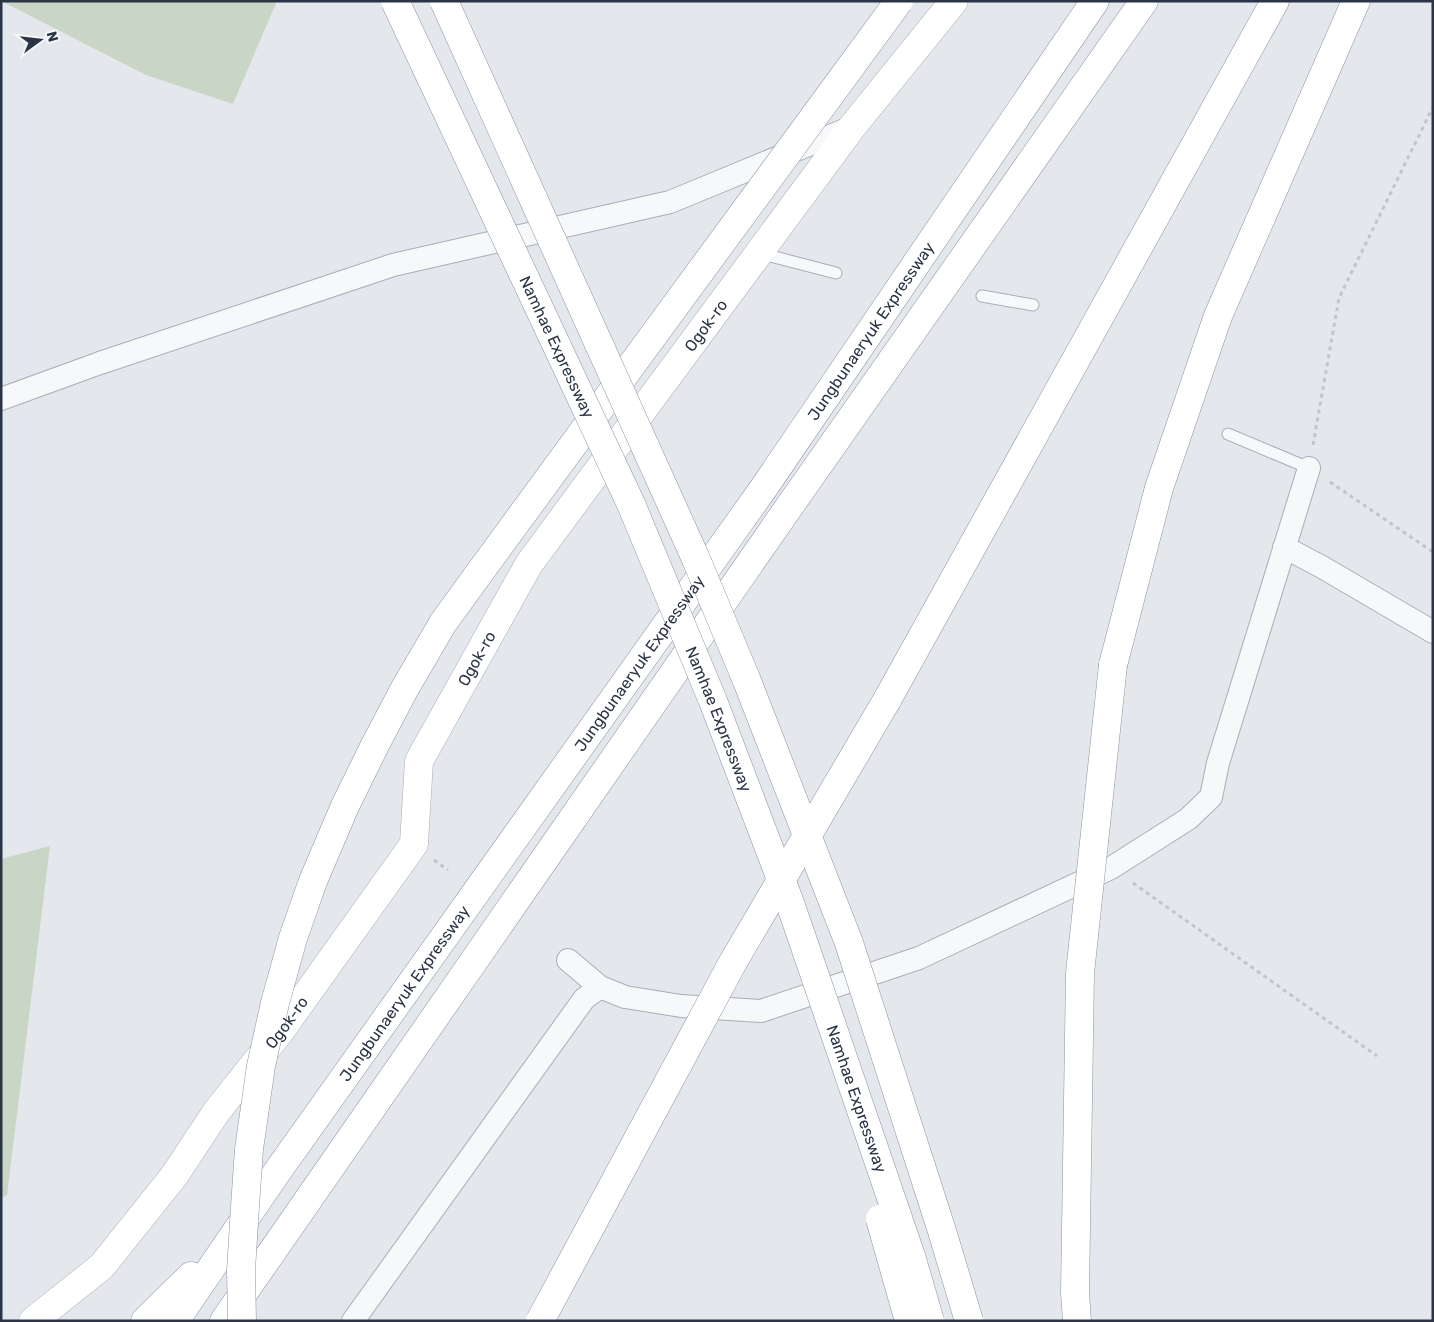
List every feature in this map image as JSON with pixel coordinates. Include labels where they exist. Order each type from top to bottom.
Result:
[{"type":"main road","name":"Namhae Expressway","points":[[394,1],[632,504],[712,701],[790,903],[911,1256],[930,1321]]},
{"type":"main road","points":[[444,1],[696,559],[747,681],[849,943],[969,1321]]},
{"type":"main road","points":[[242,1321],[244,1206],[249,1149],[261,1066],[275,1003],[293,938],[316,872],[345,806],[375,745],[405,688],[443,623],[899,1]]},
{"type":"main road","name":"Ogok-ro","points":[[33,1321],[102,1266],[174,1176],[217,1111],[279,1034],[414,844],[419,761],[530,564],[852,127],[954,1]]},
{"type":"main road","name":"Jungbunaeryuk Expressway","points":[[174,1321],[294,1147],[763,489],[1095,1]]},
{"type":"main road","name":"Jungbunaeryuk Expressway","points":[[224,1321],[782,517],[1144,1]]},
{"type":"main road","points":[[540,1321],[733,962],[887,700],[1275,1]]},
{"type":"main road","points":[[1076,1321],[1080,973],[1113,665],[1159,488],[1218,316],[1356,1]]},
{"type":"main road","points":[[790,903],[908,1321]]},
{"type":"main road","points":[[145,1321],[238,1229]]},
{"type":"main road","points":[[158,1321],[238,1229]]},
{"type":"street","points":[[1,399],[109,360],[393,265],[670,202],[852,127]]},
{"type":"street","points":[[568,960],[600,987],[625,996],[681,1006],[761,1011],[919,958],[1111,868],[1188,820],[1212,797],[1218,764],[1309,468]]},
{"type":"street","points":[[1284,547],[1433,632]]},
{"type":"street","points":[[353,1321],[584,1000],[600,987]]},
{"type":"lane","points":[[759,253],[836,273]]},
{"type":"lane","points":[[982,296],[1032,305]]},
{"type":"lane","points":[[1228,434],[1309,468]]},
{"type":"path","points":[[1433,107],[1339,298],[1309,468],[1433,552]]},
{"type":"path","points":[[1111,868],[1377,1056]]},
{"type":"green space","points":[[1,1],[277,1],[233,104],[146,75]]},
{"type":"green space","points":[[50,846],[7,1195],[1,1198],[1,859]]}]
